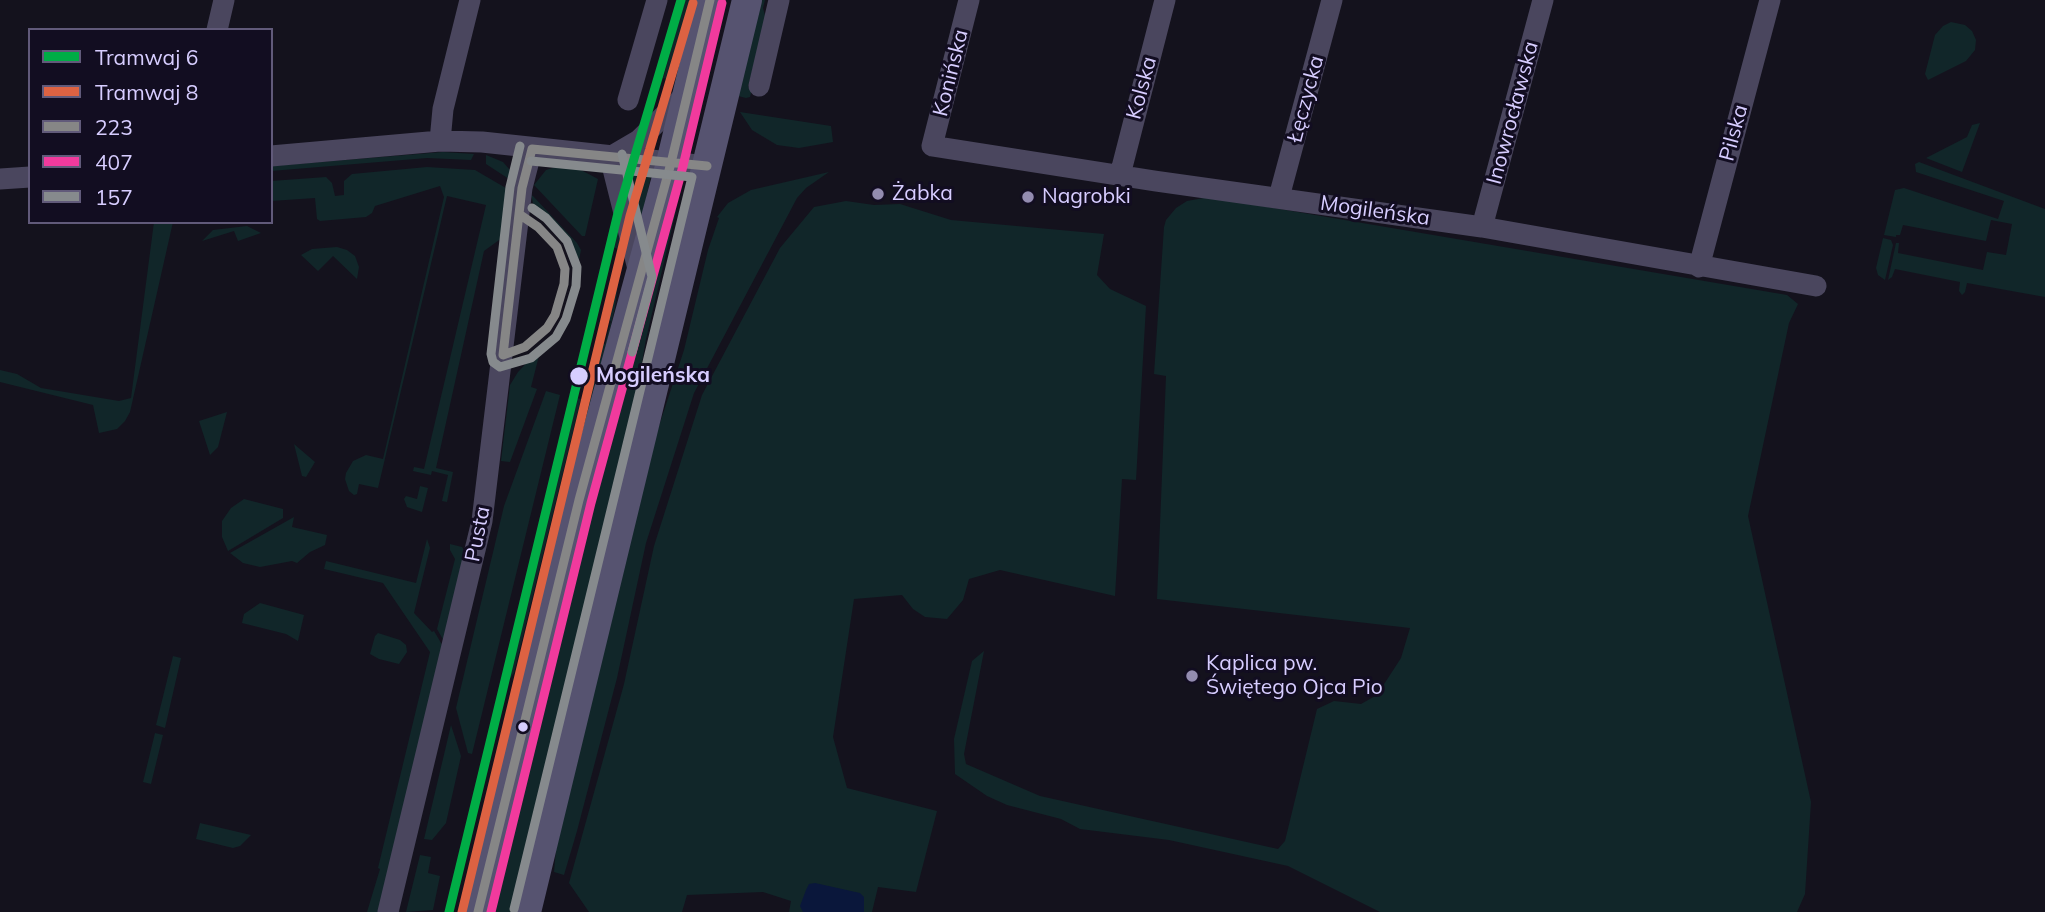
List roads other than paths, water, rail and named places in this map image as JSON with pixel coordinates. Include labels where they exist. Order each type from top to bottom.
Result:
[{"type":"main road","points":[[478,912],[579,499],[671,163],[710,0]]},
{"type":"main road","points":[[526,912],[747,0]]},
{"type":"street","points":[[217,28],[224,0]]},
{"type":"street","points":[[440,141],[443,108],[470,0]]},
{"type":"street","points":[[628,100],[657,0]]},
{"type":"street","points":[[759,86],[779,0]]},
{"type":"street","name":"Konińska","points":[[932,146],[969,0]]},
{"type":"street","name":"Kolska","points":[[1120,175],[1165,0]]},
{"type":"street","name":"Łęczycka","points":[[1279,197],[1332,0]]},
{"type":"street","name":"Inowrocławska","points":[[1482,227],[1543,0]]},
{"type":"street","name":"Pilska","points":[[1699,267],[1770,0]]},
{"type":"street","points":[[610,157],[639,140],[688,92]]},
{"type":"street","points":[[273,156],[440,141],[482,142],[707,166]]},
{"type":"street","name":"Mogileńska","points":[[932,146],[1482,227],[1816,286]]},
{"type":"street","name":"Pusta","points":[[388,912],[386,881],[482,521],[522,188],[532,149]]},
{"type":"street","points":[[610,157],[640,277]]},
{"type":"street","points":[[0,179],[28,177]]},
{"type":"water","points":[[809,884],[860,893],[864,897],[864,912],[803,912],[800,906],[806,890]]},
{"type":"tram line","name":"6","points":[[449,912],[618,213],[681,0]]},
{"type":"tram line","name":"8","points":[[462,912],[630,216],[693,3]]},
{"type":"place","name":"Żabka","points":[[878,194]]},
{"type":"place","name":"Nagrobki","points":[[1028,197]]},
{"type":"place","name":"Mogileńska","points":[[579,376]]},
{"type":"place","name":"Kaplica pw. Świętego Ojca Pio","points":[[1192,676]]}]
